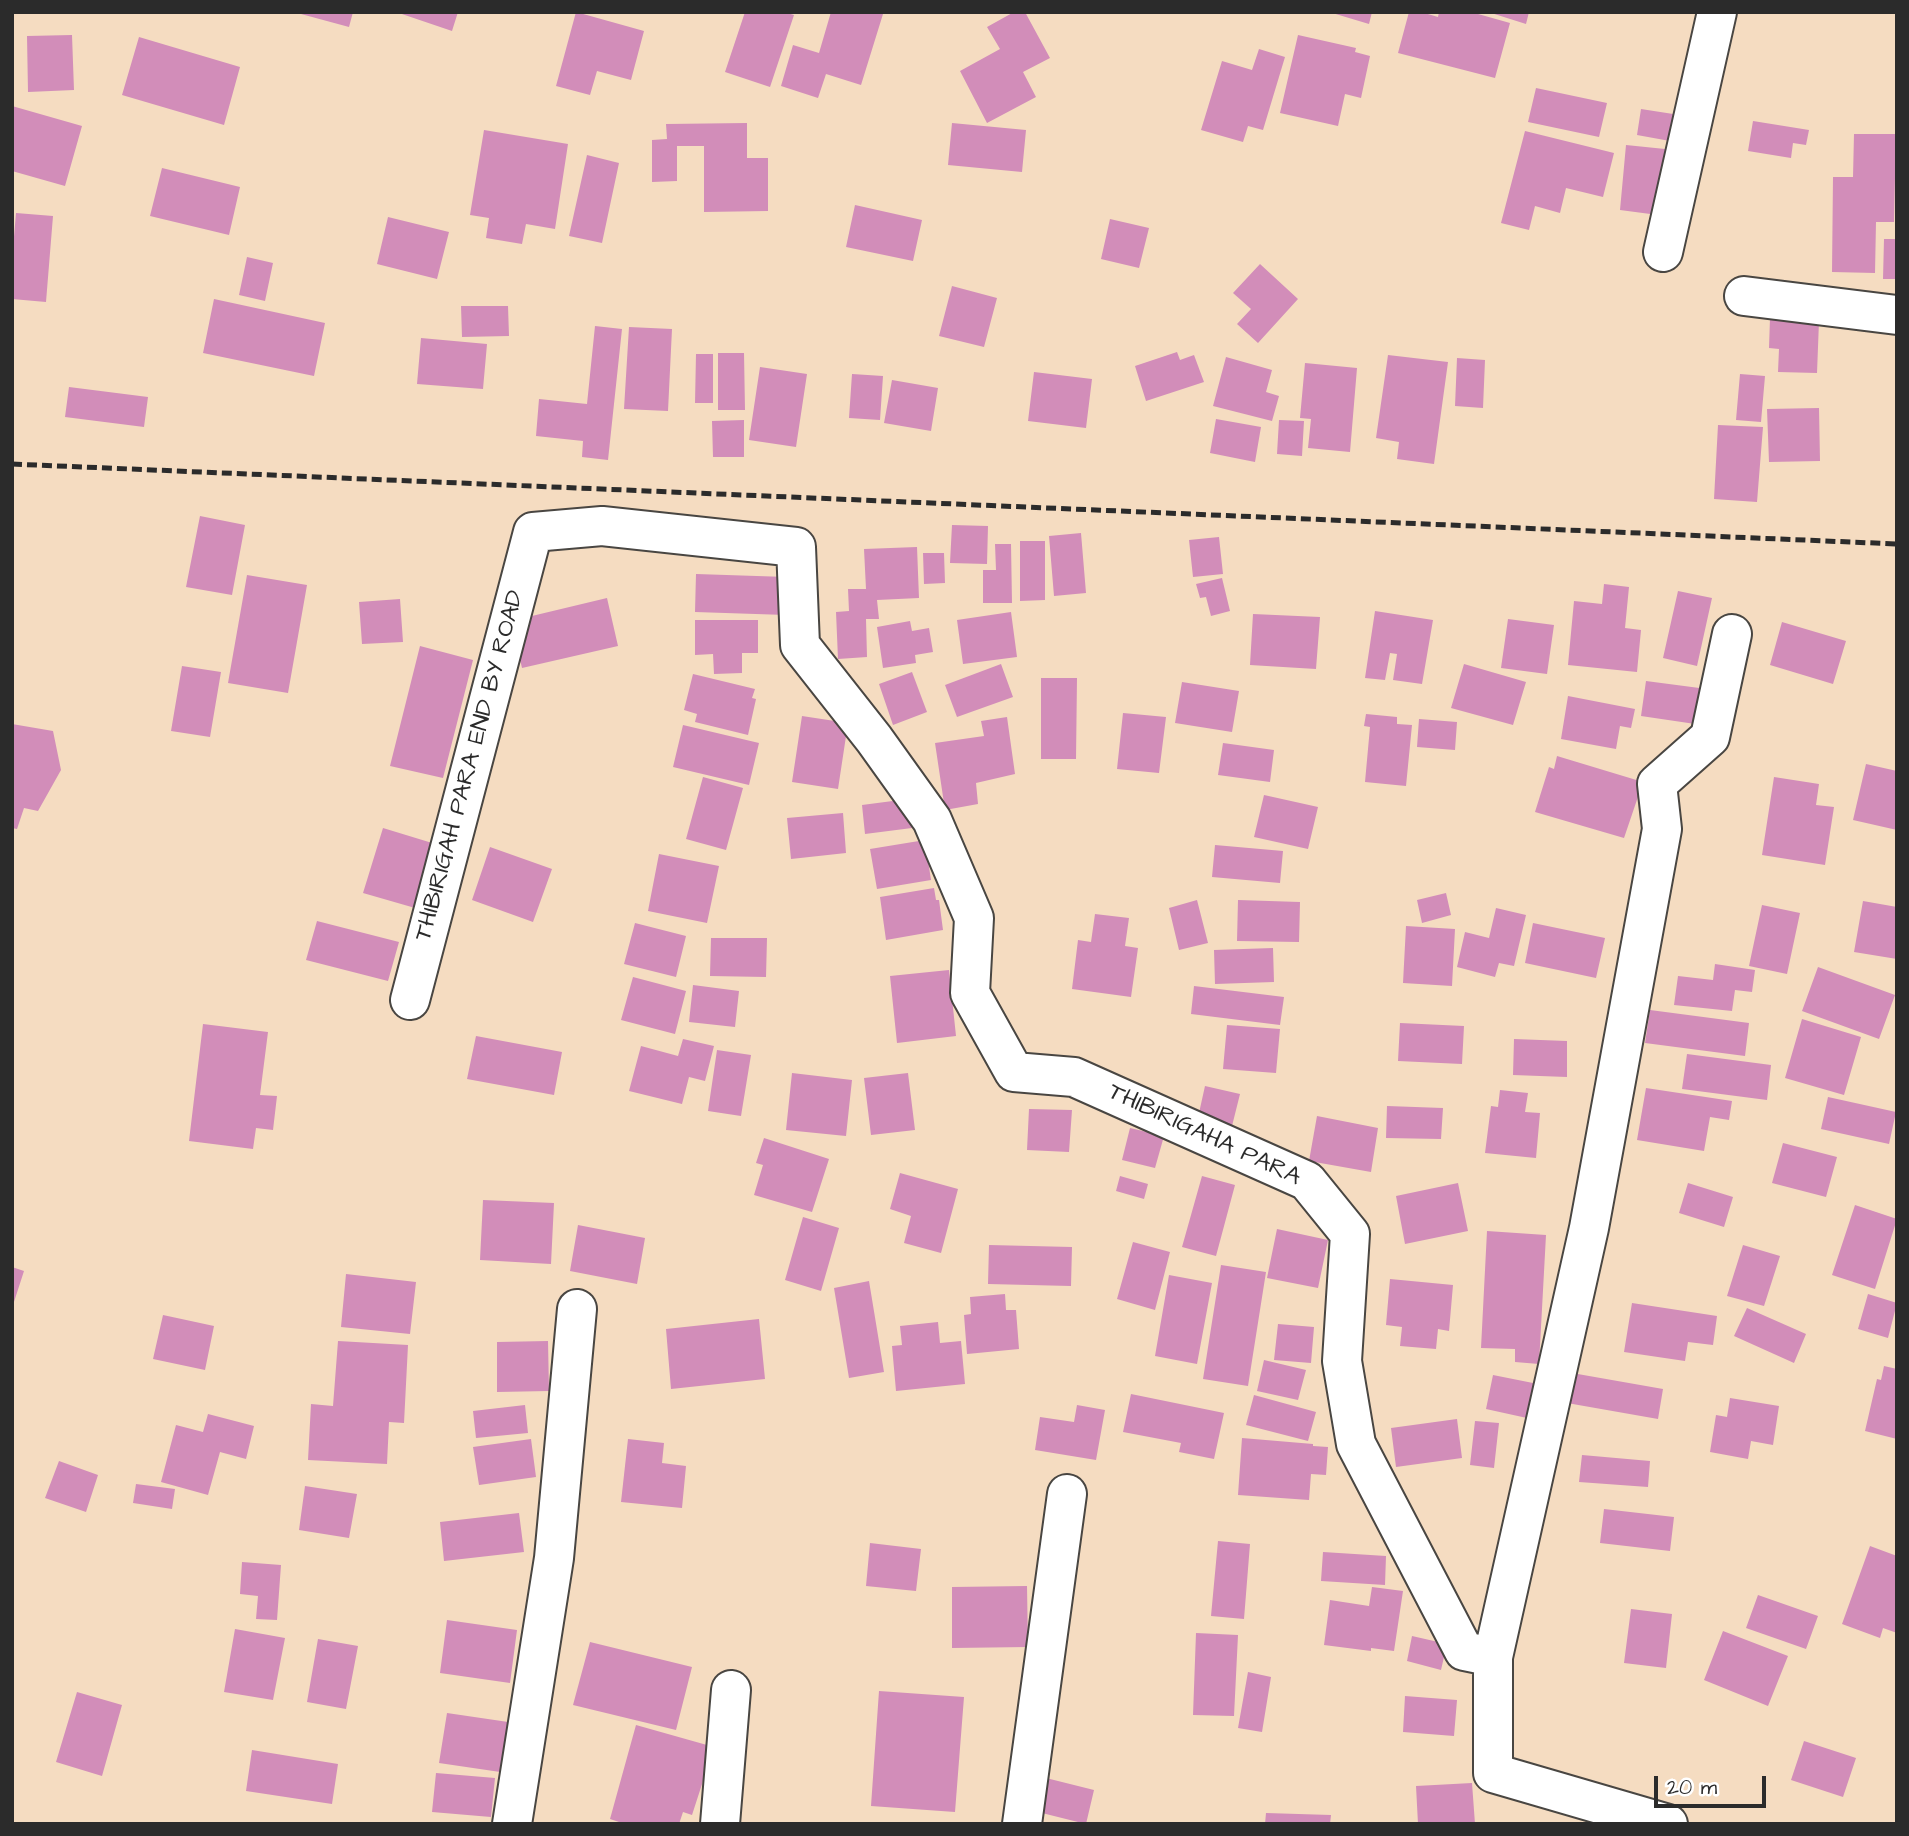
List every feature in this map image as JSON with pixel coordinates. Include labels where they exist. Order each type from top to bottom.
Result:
[{"type":"street","points":[[1663,252],[1717,12]]},
{"type":"street","points":[[1744,296],[1897,315]]},
{"type":"street","name":"THIBIRIGAH PARA END BY ROAD","points":[[410,1000],[533,532],[602,526],[796,547],[800,645],[874,739]]},
{"type":"street","points":[[1668,1824],[1493,1773],[1493,1657],[1591,1214],[1662,829],[1657,784],[1710,737],[1732,634]]},
{"type":"street","name":"THIBIRIGAHA PARA","points":[[874,739],[932,820],[974,918],[970,993],[1014,1072],[1074,1077],[1307,1181],[1350,1234],[1342,1361],[1356,1444],[1464,1651],[1493,1657]]},
{"type":"street","points":[[513,1824],[554,1558],[577,1309]]},
{"type":"street","points":[[1022,1824],[1067,1494]]},
{"type":"street","points":[[720,1824],[731,1690]]},
{"type":"building","points":[[353,12],[349,27],[301,14]]},
{"type":"building","points":[[396,12],[458,12],[452,31]]},
{"type":"building","points":[[576,12],[644,31],[631,80],[597,71],[590,95],[556,86]]},
{"type":"building","points":[[745,12],[784,12],[794,15],[770,87],[725,72]]},
{"type":"building","points":[[831,12],[883,14],[861,85],[826,74],[818,98],[781,86],[793,45],[819,53]]},
{"type":"building","points":[[1014,12],[1025,12],[1050,58],[1023,72],[1036,97],[987,123],[960,71],[1000,49],[987,27]]},
{"type":"building","points":[[1329,12],[1372,12],[1369,24]]},
{"type":"building","points":[[1409,12],[1438,17],[1439,12],[1471,12],[1510,23],[1495,78],[1398,53]]},
{"type":"building","points":[[1488,12],[1529,12],[1526,24]]},
{"type":"building","points":[[72,35],[74,90],[28,92],[27,36]]},
{"type":"building","points":[[1298,35],[1356,48],[1355,52],[1370,56],[1361,98],[1345,94],[1338,126],[1280,113]]},
{"type":"building","points":[[139,37],[240,67],[224,125],[122,95]]},
{"type":"building","points":[[1259,49],[1285,57],[1263,130],[1248,126],[1243,142],[1201,130],[1222,61],[1252,70]]},
{"type":"building","points":[[1536,88],[1607,103],[1599,137],[1528,122]]},
{"type":"building","points":[[12,106],[82,126],[65,186],[12,171]]},
{"type":"building","points":[[1641,109],[1686,116],[1681,143],[1637,135]]},
{"type":"building","points":[[1753,121],[1809,130],[1806,145],[1793,143],[1791,158],[1748,151]]},
{"type":"building","points":[[747,123],[747,158],[768,158],[768,211],[704,212],[704,146],[677,146],[677,181],[652,182],[652,140],[667,139],[666,124]]},
{"type":"building","points":[[952,123],[1026,130],[1022,172],[948,165]]},
{"type":"building","points":[[484,130],[568,144],[555,229],[526,224],[522,244],[486,238],[489,218],[470,215]]},
{"type":"building","points":[[1525,131],[1614,153],[1603,197],[1566,188],[1560,213],[1535,206],[1529,230],[1501,223]]},
{"type":"building","points":[[1854,134],[1896,134],[1894,222],[1876,222],[1875,273],[1832,272],[1833,177],[1853,177]]},
{"type":"building","points":[[1626,145],[1665,149],[1658,215],[1620,210]]},
{"type":"building","points":[[587,155],[619,163],[602,243],[569,236]]},
{"type":"building","points":[[162,168],[240,187],[229,235],[150,216]]},
{"type":"building","points":[[855,205],[922,220],[913,261],[846,247]]},
{"type":"building","points":[[16,213],[53,216],[46,302],[12,299]]},
{"type":"building","points":[[388,217],[449,232],[437,279],[377,264]]},
{"type":"building","points":[[1110,219],[1149,228],[1139,268],[1101,259]]},
{"type":"building","points":[[1884,239],[1897,239],[1897,279],[1883,279]]},
{"type":"building","points":[[247,257],[273,263],[265,301],[239,295]]},
{"type":"building","points":[[1260,264],[1298,299],[1258,343],[1237,324],[1251,309],[1233,293]]},
{"type":"building","points":[[952,286],[997,298],[984,347],[939,336]]},
{"type":"building","points":[[214,299],[325,323],[314,376],[203,353]]},
{"type":"building","points":[[461,306],[508,306],[509,336],[462,337]]},
{"type":"building","points":[[1770,318],[1819,321],[1817,373],[1778,372],[1779,349],[1769,348]]},
{"type":"building","points":[[595,326],[622,329],[608,460],[582,457],[583,441],[536,436],[539,399],[587,404]]},
{"type":"building","points":[[629,327],[672,329],[668,411],[624,409]]},
{"type":"building","points":[[421,338],[487,344],[483,389],[417,384]]},
{"type":"building","points":[[1177,352],[1180,360],[1194,355],[1204,382],[1146,401],[1135,366]]},
{"type":"building","points":[[718,353],[744,353],[745,410],[718,410]]},
{"type":"building","points":[[696,354],[713,354],[713,403],[695,403]]},
{"type":"building","points":[[1388,355],[1448,362],[1434,464],[1397,459],[1399,442],[1376,438]]},
{"type":"building","points":[[1226,357],[1272,370],[1266,392],[1279,396],[1272,421],[1213,406]]},
{"type":"building","points":[[1457,358],[1485,360],[1483,408],[1455,406]]},
{"type":"building","points":[[1305,363],[1357,368],[1350,452],[1308,448],[1311,419],[1300,418]]},
{"type":"building","points":[[760,367],[807,374],[796,447],[749,440]]},
{"type":"building","points":[[1034,372],[1092,379],[1086,428],[1028,421]]},
{"type":"building","points":[[852,374],[883,376],[880,420],[849,418]]},
{"type":"building","points":[[1740,374],[1765,376],[1761,422],[1736,420]]},
{"type":"building","points":[[892,380],[938,388],[931,431],[884,423]]},
{"type":"building","points":[[69,387],[148,397],[144,427],[65,417]]},
{"type":"building","points":[[1819,408],[1820,461],[1769,462],[1767,409]]},
{"type":"building","points":[[1216,419],[1261,427],[1255,462],[1210,453]]},
{"type":"building","points":[[744,420],[744,457],[713,457],[712,421]]},
{"type":"building","points":[[1279,420],[1304,421],[1302,456],[1277,454]]},
{"type":"building","points":[[1718,425],[1763,427],[1757,502],[1714,499]]},
{"type":"building","points":[[200,516],[245,525],[232,595],[186,587]]},
{"type":"building","points":[[952,525],[988,526],[987,564],[950,563]]},
{"type":"building","points":[[1081,533],[1086,593],[1054,596],[1049,536]]},
{"type":"building","points":[[1219,537],[1223,574],[1193,577],[1189,540]]},
{"type":"building","points":[[1020,541],[1045,541],[1045,600],[1020,601]]},
{"type":"building","points":[[995,544],[1011,544],[1012,603],[983,603],[983,570],[996,570]]},
{"type":"building","points":[[917,547],[919,598],[877,600],[879,619],[866,619],[867,657],[838,659],[836,612],[849,611],[848,589],[866,589],[864,549]]},
{"type":"building","points":[[923,553],[944,553],[945,583],[924,584]]},
{"type":"building","points":[[696,574],[787,577],[786,615],[695,612]]},
{"type":"building","points":[[247,575],[307,585],[288,693],[228,683]]},
{"type":"building","points":[[1222,578],[1230,611],[1211,616],[1206,597],[1200,598],[1196,584]]},
{"type":"building","points":[[1604,584],[1629,587],[1625,628],[1641,630],[1637,672],[1568,665],[1574,601],[1602,604]]},
{"type":"building","points":[[1678,591],[1712,598],[1697,666],[1663,658]]},
{"type":"building","points":[[607,598],[618,646],[522,668],[511,621]]},
{"type":"building","points":[[400,599],[403,642],[362,644],[359,602]]},
{"type":"building","points":[[1375,611],[1433,620],[1422,684],[1393,680],[1397,654],[1390,653],[1385,680],[1365,678]]},
{"type":"building","points":[[1011,612],[1017,657],[963,664],[957,620]]},
{"type":"building","points":[[1253,614],[1320,617],[1316,669],[1250,665]]},
{"type":"building","points":[[1508,619],[1554,625],[1547,674],[1501,668]]},
{"type":"building","points":[[695,620],[758,620],[758,653],[742,653],[742,673],[714,674],[713,654],[695,655]]},
{"type":"building","points":[[910,621],[912,631],[929,628],[933,652],[915,655],[916,663],[883,668],[877,627]]},
{"type":"building","points":[[1782,622],[1846,641],[1833,684],[1770,665]]},
{"type":"building","points":[[420,646],[473,660],[443,778],[390,766]]},
{"type":"building","points":[[1001,664],[1013,697],[957,717],[945,685]]},
{"type":"building","points":[[1464,664],[1526,682],[1513,725],[1451,708]]},
{"type":"building","points":[[182,666],[221,672],[210,737],[171,731]]},
{"type":"building","points":[[912,672],[927,712],[893,725],[879,684]]},
{"type":"building","points":[[693,674],[755,689],[752,698],[756,699],[748,735],[695,722],[697,714],[684,710]]},
{"type":"building","points":[[1041,678],[1077,678],[1076,759],[1041,759]]},
{"type":"building","points":[[1646,681],[1707,689],[1702,725],[1641,716]]},
{"type":"building","points":[[1182,682],[1239,691],[1232,732],[1175,723]]},
{"type":"building","points":[[1568,696],[1635,709],[1631,728],[1620,726],[1616,749],[1561,739]]},
{"type":"building","points":[[1123,713],[1166,717],[1159,773],[1117,769]]},
{"type":"building","points":[[1366,714],[1397,717],[1397,724],[1412,725],[1406,786],[1365,782],[1370,727],[1364,726]]},
{"type":"building","points":[[802,716],[848,723],[838,789],[792,782]]},
{"type":"building","points":[[1007,717],[1015,774],[976,783],[978,804],[945,810],[935,743],[984,736],[981,721]]},
{"type":"building","points":[[1419,719],[1457,722],[1455,750],[1417,747]]},
{"type":"building","points":[[12,724],[53,731],[61,770],[38,811],[24,808],[17,829],[12,828]]},
{"type":"building","points":[[683,725],[759,743],[749,785],[673,767]]},
{"type":"building","points":[[1223,743],[1274,750],[1270,782],[1218,775]]},
{"type":"building","points":[[1557,756],[1643,782],[1624,838],[1535,812],[1549,767],[1554,769]]},
{"type":"building","points":[[1866,764],[1897,771],[1897,830],[1853,820]]},
{"type":"building","points":[[703,777],[743,788],[726,850],[686,839]]},
{"type":"building","points":[[1774,777],[1819,784],[1816,805],[1834,807],[1825,865],[1762,855]]},
{"type":"building","points":[[1264,795],[1318,807],[1308,849],[1254,837]]},
{"type":"building","points":[[908,799],[912,828],[865,834],[862,805]]},
{"type":"building","points":[[843,813],[846,853],[791,859],[787,818]]},
{"type":"building","points":[[383,828],[442,846],[422,910],[363,893]]},
{"type":"building","points":[[925,840],[931,880],[877,889],[870,849]]},
{"type":"building","points":[[1215,845],[1283,851],[1280,883],[1212,877]]},
{"type":"building","points":[[490,847],[552,869],[533,922],[472,900]]},
{"type":"building","points":[[659,854],[719,866],[707,923],[648,911]]},
{"type":"building","points":[[934,888],[936,900],[939,900],[943,930],[886,940],[880,897]]},
{"type":"building","points":[[1446,893],[1451,915],[1422,923],[1417,900]]},
{"type":"building","points":[[1197,900],[1208,943],[1179,950],[1169,908]]},
{"type":"building","points":[[1238,900],[1300,902],[1299,942],[1237,941]]},
{"type":"building","points":[[1863,901],[1897,907],[1897,959],[1854,952]]},
{"type":"building","points":[[1762,905],[1800,913],[1787,974],[1749,966]]},
{"type":"building","points":[[1496,908],[1526,915],[1514,966],[1499,963],[1495,977],[1457,967],[1465,932],[1489,938]]},
{"type":"building","points":[[1095,914],[1129,918],[1125,946],[1138,948],[1131,997],[1072,989],[1078,940],[1091,942]]},
{"type":"building","points":[[317,921],[399,942],[388,981],[306,960]]},
{"type":"building","points":[[635,923],[686,936],[676,977],[624,964]]},
{"type":"building","points":[[1533,923],[1605,938],[1596,978],[1525,963]]},
{"type":"building","points":[[1406,926],[1455,929],[1452,986],[1403,983]]},
{"type":"building","points":[[711,938],[767,938],[766,977],[710,976]]},
{"type":"building","points":[[1273,948],[1274,982],[1215,984],[1214,950]]},
{"type":"building","points":[[1715,964],[1755,970],[1752,992],[1735,990],[1732,1011],[1674,1005],[1678,976],[1713,980]]},
{"type":"building","points":[[1818,967],[1895,995],[1879,1039],[1802,1011]]},
{"type":"building","points":[[949,970],[956,1036],[897,1043],[890,976]]},
{"type":"building","points":[[633,977],[686,991],[675,1034],[621,1020]]},
{"type":"building","points":[[693,985],[739,991],[735,1027],[689,1022]]},
{"type":"building","points":[[1194,986],[1284,997],[1280,1025],[1191,1014]]},
{"type":"building","points":[[1650,1010],[1749,1023],[1745,1056],[1645,1043]]},
{"type":"building","points":[[1802,1019],[1861,1037],[1844,1095],[1785,1078]]},
{"type":"building","points":[[1400,1023],[1464,1026],[1462,1064],[1398,1061]]},
{"type":"building","points":[[203,1024],[268,1032],[260,1095],[277,1096],[273,1130],[256,1128],[253,1149],[189,1141]]},
{"type":"building","points":[[1227,1025],[1280,1029],[1276,1073],[1223,1069]]},
{"type":"building","points":[[476,1036],[562,1052],[554,1095],[467,1079]]},
{"type":"building","points":[[683,1039],[714,1046],[705,1081],[689,1077],[682,1104],[629,1091],[641,1046],[678,1056]]},
{"type":"building","points":[[1514,1039],[1567,1041],[1567,1077],[1513,1075]]},
{"type":"building","points":[[717,1050],[751,1055],[741,1116],[708,1111]]},
{"type":"building","points":[[1687,1054],[1771,1065],[1767,1100],[1682,1089]]},
{"type":"building","points":[[792,1073],[852,1080],[846,1136],[786,1130]]},
{"type":"building","points":[[908,1073],[915,1130],[871,1135],[864,1078]]},
{"type":"building","points":[[1205,1086],[1240,1094],[1231,1130],[1197,1122]]},
{"type":"building","points":[[1646,1088],[1732,1101],[1729,1120],[1710,1117],[1704,1151],[1637,1140]]},
{"type":"building","points":[[1500,1090],[1528,1093],[1525,1112],[1540,1113],[1536,1158],[1485,1153],[1491,1106],[1498,1107]]},
{"type":"building","points":[[1828,1097],[1896,1112],[1889,1144],[1821,1129]]},
{"type":"building","points":[[1387,1106],[1443,1108],[1441,1139],[1386,1138]]},
{"type":"building","points":[[1029,1109],[1072,1110],[1069,1152],[1027,1150]]},
{"type":"building","points":[[1317,1116],[1378,1128],[1371,1172],[1309,1161]]},
{"type":"building","points":[[1130,1128],[1164,1136],[1155,1168],[1122,1160]]},
{"type":"building","points":[[764,1138],[829,1159],[812,1212],[754,1195],[763,1165],[756,1163]]},
{"type":"building","points":[[1783,1143],[1837,1157],[1826,1197],[1772,1183]]},
{"type":"building","points":[[900,1173],[958,1189],[941,1253],[904,1243],[911,1216],[890,1209]]},
{"type":"building","points":[[1120,1176],[1148,1184],[1144,1199],[1116,1191]]},
{"type":"building","points":[[1202,1176],[1235,1185],[1216,1256],[1182,1247]]},
{"type":"building","points":[[1458,1183],[1468,1231],[1405,1244],[1396,1196]]},
{"type":"building","points":[[1688,1183],[1733,1197],[1724,1227],[1679,1213]]},
{"type":"building","points":[[483,1200],[554,1203],[551,1264],[480,1260]]},
{"type":"building","points":[[1855,1205],[1897,1219],[1875,1289],[1832,1275]]},
{"type":"building","points":[[803,1217],[839,1228],[821,1291],[785,1280]]},
{"type":"building","points":[[578,1225],[645,1238],[637,1284],[570,1271]]},
{"type":"building","points":[[1277,1229],[1328,1240],[1318,1288],[1267,1278]]},
{"type":"building","points":[[1487,1231],[1546,1235],[1539,1364],[1515,1362],[1515,1349],[1481,1348]]},
{"type":"building","points":[[1133,1242],[1170,1252],[1155,1310],[1117,1299]]},
{"type":"building","points":[[989,1245],[1072,1247],[1071,1286],[988,1284]]},
{"type":"building","points":[[1743,1245],[1780,1256],[1764,1306],[1727,1296]]},
{"type":"building","points":[[1221,1265],[1266,1272],[1248,1386],[1203,1379]]},
{"type":"building","points":[[12,1267],[24,1271],[13,1305],[12,1305]]},
{"type":"building","points":[[346,1274],[416,1282],[410,1334],[341,1327]]},
{"type":"building","points":[[1169,1275],[1212,1283],[1197,1364],[1155,1356]]},
{"type":"building","points":[[1390,1279],[1453,1285],[1449,1331],[1438,1329],[1436,1349],[1400,1346],[1402,1327],[1386,1325]]},
{"type":"building","points":[[869,1281],[884,1372],[849,1378],[834,1288]]},
{"type":"building","points":[[1005,1294],[1006,1310],[1016,1310],[1019,1349],[967,1354],[964,1315],[971,1314],[970,1297]]},
{"type":"building","points":[[1868,1294],[1897,1303],[1888,1338],[1858,1329]]},
{"type":"building","points":[[1632,1303],[1717,1316],[1713,1345],[1688,1342],[1685,1361],[1624,1352]]},
{"type":"building","points":[[1747,1308],[1806,1334],[1794,1363],[1734,1336]]},
{"type":"building","points":[[163,1315],[214,1326],[205,1370],[153,1359]]},
{"type":"building","points":[[759,1319],[765,1379],[671,1389],[666,1329]]},
{"type":"building","points":[[938,1322],[940,1343],[961,1341],[965,1384],[896,1391],[892,1346],[902,1345],[900,1326]]},
{"type":"building","points":[[1278,1324],[1314,1327],[1311,1363],[1274,1360]]},
{"type":"building","points":[[338,1341],[408,1345],[404,1423],[389,1422],[387,1464],[308,1460],[311,1404],[333,1406]]},
{"type":"building","points":[[548,1341],[549,1391],[497,1392],[497,1342]]},
{"type":"building","points":[[1264,1360],[1306,1370],[1298,1400],[1257,1391]]},
{"type":"building","points":[[1884,1366],[1897,1369],[1897,1439],[1865,1431],[1877,1379],[1881,1380]]},
{"type":"building","points":[[1572,1373],[1663,1389],[1658,1419],[1567,1403]]},
{"type":"building","points":[[1493,1375],[1543,1385],[1536,1420],[1486,1409]]},
{"type":"building","points":[[1131,1394],[1224,1413],[1214,1459],[1179,1452],[1181,1443],[1123,1432]]},
{"type":"building","points":[[1254,1395],[1316,1412],[1308,1441],[1246,1425]]},
{"type":"building","points":[[1730,1398],[1779,1406],[1773,1445],[1751,1441],[1748,1459],[1710,1452],[1716,1415],[1727,1417]]},
{"type":"building","points":[[525,1405],[528,1433],[476,1438],[473,1411]]},
{"type":"building","points":[[1077,1405],[1105,1410],[1096,1460],[1035,1450],[1040,1417],[1074,1422]]},
{"type":"building","points":[[208,1414],[254,1426],[246,1459],[220,1452],[208,1495],[161,1482],[176,1425],[203,1432]]},
{"type":"building","points":[[1457,1419],[1462,1458],[1396,1467],[1391,1428]]},
{"type":"building","points":[[1475,1421],[1499,1423],[1494,1468],[1470,1465]]},
{"type":"building","points":[[1242,1438],[1328,1447],[1326,1475],[1311,1474],[1309,1500],[1238,1495]]},
{"type":"building","points":[[531,1439],[536,1477],[479,1485],[473,1447]]},
{"type":"building","points":[[628,1439],[664,1443],[662,1463],[686,1466],[682,1508],[621,1502]]},
{"type":"building","points":[[1582,1455],[1650,1461],[1648,1487],[1579,1482]]},
{"type":"building","points":[[59,1461],[98,1475],[86,1512],[45,1498]]},
{"type":"building","points":[[136,1484],[175,1489],[172,1509],[133,1503]]},
{"type":"building","points":[[305,1486],[357,1494],[349,1538],[299,1530]]},
{"type":"building","points":[[1604,1509],[1674,1517],[1670,1551],[1600,1543]]},
{"type":"building","points":[[519,1513],[524,1552],[444,1561],[440,1522]]},
{"type":"building","points":[[1218,1541],[1250,1544],[1244,1619],[1211,1616]]},
{"type":"building","points":[[870,1543],[921,1549],[916,1591],[866,1586]]},
{"type":"building","points":[[1870,1546],[1897,1556],[1897,1633],[1883,1628],[1880,1638],[1842,1624]]},
{"type":"building","points":[[1323,1552],[1386,1556],[1385,1585],[1321,1581]]},
{"type":"building","points":[[242,1562],[281,1565],[277,1620],[256,1619],[258,1596],[240,1594]]},
{"type":"building","points":[[1027,1586],[1028,1647],[952,1648],[952,1587]]},
{"type":"building","points":[[1372,1587],[1403,1591],[1394,1651],[1324,1645],[1330,1600],[1369,1606]]},
{"type":"building","points":[[1758,1595],[1818,1616],[1806,1649],[1746,1628]]},
{"type":"building","points":[[1631,1609],[1672,1614],[1666,1668],[1624,1663]]},
{"type":"building","points":[[447,1620],[517,1630],[510,1683],[440,1673]]},
{"type":"building","points":[[235,1629],[285,1638],[273,1700],[224,1692]]},
{"type":"building","points":[[1723,1631],[1788,1656],[1768,1706],[1704,1680]]},
{"type":"building","points":[[1196,1633],[1238,1635],[1234,1716],[1193,1715]]},
{"type":"building","points":[[1412,1636],[1447,1644],[1441,1670],[1407,1661]]},
{"type":"building","points":[[318,1639],[358,1646],[346,1709],[307,1702]]},
{"type":"building","points":[[590,1642],[692,1667],[676,1730],[573,1705]]},
{"type":"building","points":[[1248,1672],[1271,1677],[1262,1732],[1238,1728]]},
{"type":"building","points":[[879,1691],[964,1697],[955,1812],[871,1806]]},
{"type":"building","points":[[77,1692],[122,1705],[102,1776],[56,1762]]},
{"type":"building","points":[[1405,1696],[1457,1700],[1454,1736],[1403,1732]]},
{"type":"building","points":[[447,1713],[515,1723],[507,1773],[439,1763]]},
{"type":"building","points":[[636,1725],[714,1747],[692,1815],[683,1812],[679,1824],[625,1824],[610,1819]]},
{"type":"building","points":[[1804,1741],[1856,1758],[1843,1797],[1791,1780]]},
{"type":"building","points":[[252,1750],[338,1764],[332,1804],[246,1791]]},
{"type":"building","points":[[436,1773],[495,1778],[491,1817],[432,1812]]},
{"type":"building","points":[[1038,1776],[1094,1790],[1086,1824],[1030,1810]]},
{"type":"building","points":[[1472,1783],[1475,1824],[1418,1824],[1416,1786]]},
{"type":"building","points":[[1266,1813],[1331,1815],[1330,1824],[1265,1824]]},
{"type":"railway","points":[[12,464],[1897,544]]}]
